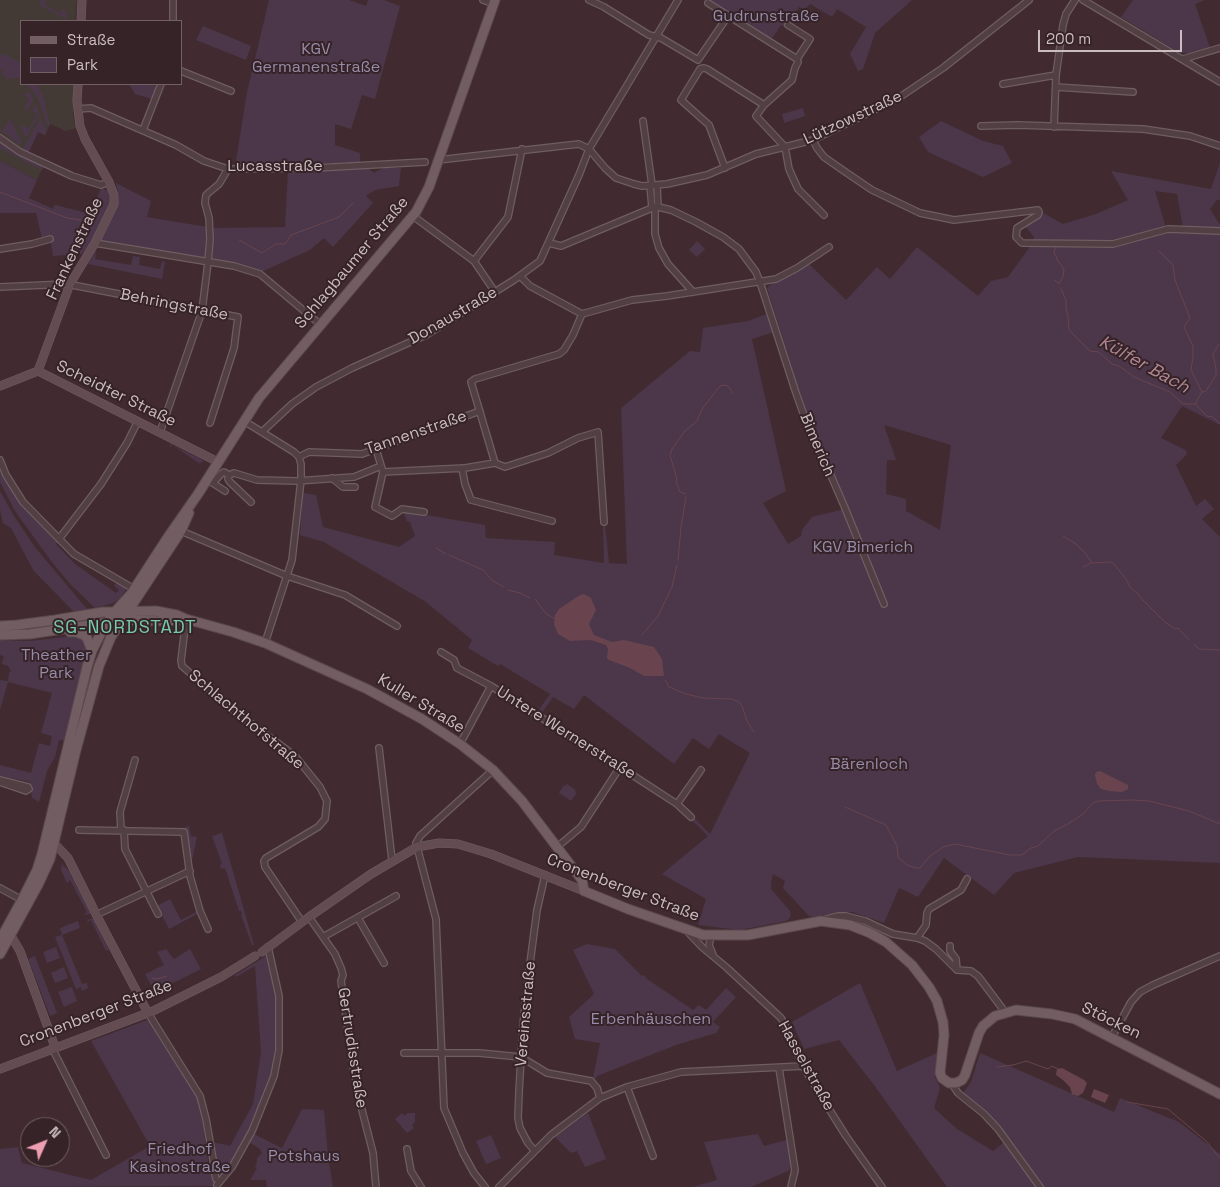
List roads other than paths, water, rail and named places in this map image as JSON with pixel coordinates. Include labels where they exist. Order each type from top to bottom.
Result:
[{"type":"main road","name":"Schlagbaumer Straße","points":[[116,616],[168,536],[198,494],[210,482],[218,462],[259,398],[413,216],[426,195],[494,2]]},
{"type":"main road","name":"Schlagbaumer Straße","points":[[116,616],[144,589],[181,531],[198,494]]},
{"type":"main road","points":[[144,589],[145,602],[156,611]]},
{"type":"main road","name":"Kuller Straße","points":[[116,616],[156,611],[177,615],[233,632],[265,643],[373,691],[412,713],[460,744],[493,770],[522,801],[582,880],[584,891]]},
{"type":"main road","points":[[0,626],[116,616]]},
{"type":"main road","points":[[30,634],[116,616]]},
{"type":"main road","points":[[0,953],[11,936],[48,864],[77,746],[99,666],[112,635],[116,616]]},
{"type":"main road","points":[[0,940],[37,870],[92,651],[116,616]]},
{"type":"main road","name":"Kuller Straße","points":[[116,616],[167,621],[186,619]]},
{"type":"main road","points":[[0,634],[46,635],[79,632],[87,638],[92,651]]},
{"type":"main road","name":"Cronenberger Straße","points":[[584,891],[707,936],[748,935],[821,920],[844,924],[870,933],[886,942],[912,965],[937,1001],[944,1035],[940,1073],[945,1081],[952,1084]]},
{"type":"main road","name":"Stöcken","points":[[1005,1012],[1023,1011],[1067,1017],[1112,1037],[1220,1094]]},
{"type":"main road","points":[[952,1084],[962,1080],[966,1075],[979,1033],[991,1018],[1005,1012]]},
{"type":"street","points":[[81,20],[82,0]]},
{"type":"street","points":[[173,0],[174,20]]},
{"type":"street","points":[[483,0],[494,2]]},
{"type":"street","points":[[589,0],[649,35],[661,38],[698,60],[728,16]]},
{"type":"street","name":"Donaustraße","points":[[262,432],[292,404],[316,387],[426,335],[520,276],[540,261],[590,148],[678,0]]},
{"type":"street","name":"Lützowstraße","points":[[590,148],[605,168],[616,178],[634,184],[653,185],[695,178],[756,154],[814,140],[904,94],[943,68],[1027,0]]},
{"type":"street","points":[[1054,127],[1056,75],[1064,20],[1075,0]]},
{"type":"street","points":[[1083,0],[1220,82]]},
{"type":"street","points":[[708,3],[797,60]]},
{"type":"street","points":[[788,25],[810,39],[797,60],[792,80],[764,105],[756,116],[785,147],[789,168],[798,189],[824,215]]},
{"type":"street","points":[[1183,59],[1220,48]]},
{"type":"street","points":[[724,168],[709,125],[682,100],[700,69],[707,69],[764,105]]},
{"type":"street","points":[[182,71],[231,91]]},
{"type":"street","points":[[1003,84],[1056,75]]},
{"type":"street","name":"Frankenstraße","points":[[38,371],[70,284],[95,243],[114,204],[114,195],[109,182],[85,139],[78,109],[78,85]]},
{"type":"street","points":[[143,130],[162,85]]},
{"type":"street","points":[[1056,87],[1133,92]]},
{"type":"street","name":"Lucasstraße","points":[[78,109],[91,108],[185,149],[204,161],[228,169],[302,168],[425,162]]},
{"type":"street","points":[[643,121],[653,185],[655,234],[659,248],[668,264],[693,292]]},
{"type":"street","points":[[981,126],[1159,131],[1190,136],[1220,146]]},
{"type":"street","points":[[0,138],[20,152],[72,176],[101,185],[109,182]]},
{"type":"street","points":[[814,140],[820,152],[844,171],[872,190],[920,213],[954,220],[1036,209],[1039,211],[1038,215],[1018,228],[1016,237],[1022,244],[1113,244],[1172,229],[1220,231]]},
{"type":"street","points":[[438,160],[575,144],[582,144],[590,148]]},
{"type":"street","points":[[474,261],[508,217],[522,149]]},
{"type":"street","points":[[160,432],[202,311],[210,228],[205,203],[206,195],[219,184],[228,169]]},
{"type":"street","points":[[549,243],[560,246],[655,207]]},
{"type":"street","name":"Bimerich","points":[[655,207],[670,210],[696,222],[732,243],[756,272],[812,438],[816,441],[884,604]]},
{"type":"street","points":[[413,216],[474,261],[495,292]]},
{"type":"street","points":[[0,249],[50,239]]},
{"type":"street","points":[[95,243],[234,266],[260,274],[321,325]]},
{"type":"street","points":[[520,276],[530,286],[582,314],[619,302],[776,279],[829,247]]},
{"type":"street","name":"Behringstraße","points":[[0,287],[70,284],[238,317],[234,348],[210,423]]},
{"type":"street","points":[[495,463],[471,382],[475,379],[559,354],[564,350],[573,335],[582,314]]},
{"type":"street","name":"Scheidter Straße","points":[[0,386],[38,371],[218,462]]},
{"type":"street","name":"Tannenstraße","points":[[299,457],[310,452],[362,454],[480,411]]},
{"type":"street","points":[[59,539],[101,484],[138,421]]},
{"type":"street","points":[[244,421],[299,457],[301,464],[292,560],[265,643]]},
{"type":"street","points":[[225,491],[210,482],[226,472],[229,475],[234,473],[257,480],[301,480],[354,476],[382,469],[462,468],[495,463],[505,467],[548,453],[578,438],[598,432],[604,522]]},
{"type":"street","points":[[376,449],[382,469],[376,508],[392,516],[402,509],[424,512]]},
{"type":"street","points":[[0,460],[6,475],[23,502],[59,539],[81,560],[132,593]]},
{"type":"street","points":[[462,468],[471,500],[552,521]]},
{"type":"street","points":[[229,475],[228,479],[230,482],[251,502]]},
{"type":"street","points":[[332,478],[343,487],[355,488]]},
{"type":"street","points":[[181,531],[287,576],[346,595],[397,626]]},
{"type":"street","name":"Schlachthofstraße","points":[[186,619],[182,666],[233,710],[296,756],[326,796],[327,807],[322,823],[264,861],[265,867],[305,919]]},
{"type":"street","name":"Untere Wernerstraße","points":[[441,652],[454,660],[457,668],[491,686],[620,767],[677,804],[691,817]]},
{"type":"street","points":[[460,744],[491,686]]},
{"type":"street","points":[[379,748],[392,860]]},
{"type":"street","points":[[135,760],[120,812],[122,830],[125,849],[158,914]]},
{"type":"street","points":[[557,847],[581,827],[620,767]]},
{"type":"street","points":[[485,1187],[474,1173],[444,1108],[436,920],[417,840],[493,770]]},
{"type":"street","points":[[677,804],[701,770]]},
{"type":"street","points":[[0,781],[28,786]]},
{"type":"street","points":[[80,830],[184,832],[190,871],[200,911],[208,929]]},
{"type":"street","points":[[54,843],[68,858],[148,1013],[200,1096],[214,1165]]},
{"type":"street","name":"Cronenberger Straße","points":[[0,1069],[148,1013],[221,977],[258,954],[305,919],[392,860],[417,846],[438,843],[458,844],[491,854],[584,891]]},
{"type":"street","points":[[96,915],[190,871]]},
{"type":"street","name":"Vereinsstraße","points":[[534,1150],[523,1135],[518,1118],[523,1025],[534,928],[545,875]]},
{"type":"street","points":[[917,938],[926,925],[929,909],[961,890],[967,879]]},
{"type":"street","points":[[0,888],[22,900]]},
{"type":"street","points":[[323,937],[396,896]]},
{"type":"street","points":[[821,920],[846,916],[865,921],[893,934],[917,938],[936,949],[957,970],[975,973],[1005,1012]]},
{"type":"street","points":[[358,918],[384,963]]},
{"type":"street","name":"Gertrudisstraße","points":[[305,919],[323,937],[334,954],[343,975],[341,981],[353,1066],[373,1152],[376,1187]]},
{"type":"street","points":[[12,920],[11,936],[20,951],[54,1048],[106,1154]]},
{"type":"street","name":"Hasselstraße","points":[[686,929],[702,947],[715,956],[777,1014],[785,1025],[803,1066],[846,1136],[882,1187]]},
{"type":"street","points":[[702,947],[707,936]]},
{"type":"street","points":[[707,936],[715,956]]},
{"type":"street","points":[[0,946],[0,953]]},
{"type":"street","points":[[950,946],[950,951],[956,959],[957,970]]},
{"type":"street","points":[[217,1182],[232,1167],[248,1139],[274,1076],[279,1050],[279,996],[268,947]]},
{"type":"street","points":[[1112,1037],[1131,1002],[1140,992],[1220,956]]},
{"type":"street","points":[[404,1053],[479,1053],[521,1057],[547,1073],[591,1080],[597,1088],[600,1098]]},
{"type":"street","points":[[498,1187],[550,1136],[600,1098],[627,1087],[681,1072],[803,1066]]},
{"type":"street","points":[[779,1068],[794,1170],[790,1187]]},
{"type":"street","points":[[952,1084],[958,1093],[984,1114],[998,1129],[1040,1187]]},
{"type":"street","points":[[627,1087],[653,1156]]},
{"type":"street","points":[[407,1149],[411,1171],[421,1187]]},
{"type":"waterway","points":[[0,192],[67,218],[81,220]]},
{"type":"waterway","points":[[239,240],[262,253],[276,244],[285,244],[291,235],[339,217],[353,203]]},
{"type":"waterway","name":"Külfer Bach","points":[[1055,280],[1059,284],[1063,277],[1064,269],[1054,252],[1056,246]]},
{"type":"waterway","points":[[1159,251],[1173,265],[1175,280],[1190,318],[1184,327],[1193,346],[1191,370],[1202,392],[1195,404]]},
{"type":"waterway","name":"Külfer Bach","points":[[1061,289],[1066,300],[1069,330],[1090,351],[1099,352],[1112,364],[1119,366],[1134,377],[1170,392],[1183,404],[1195,404],[1207,416],[1213,417],[1220,424]]},
{"type":"waterway","points":[[1202,392],[1206,391],[1216,375],[1213,354],[1219,344]]},
{"type":"waterway","points":[[686,494],[680,492],[676,482],[677,479],[670,455],[672,449],[684,432],[697,421],[702,409],[720,386],[728,386],[733,393]]},
{"type":"waterway","points":[[678,560],[686,497]]},
{"type":"waterway","points":[[1063,536],[1076,544],[1092,563],[1110,562],[1114,564],[1130,587],[1165,622],[1175,629],[1178,628],[1189,640]]},
{"type":"waterway","points":[[436,548],[446,554]]},
{"type":"waterway","points":[[449,555],[483,570],[493,581],[504,587]]},
{"type":"waterway","points":[[1083,567],[1091,563]]},
{"type":"waterway","points":[[642,635],[658,616],[672,587],[677,565]]},
{"type":"waterway","points":[[508,590],[530,598]]},
{"type":"waterway","points":[[535,599],[546,614],[556,619]]},
{"type":"waterway","points":[[1194,644],[1199,649],[1220,650]]},
{"type":"waterway","points":[[665,680],[669,687],[686,694],[703,698],[732,699],[739,702],[754,732]]},
{"type":"waterway","points":[[845,807],[886,825],[897,846],[898,857],[907,865],[916,868],[920,868],[929,857],[943,847],[955,844],[1010,855],[1022,855],[1031,848],[1038,846],[1054,831],[1083,814],[1093,803],[1098,801],[1149,801],[1189,811],[1220,824]]},
{"type":"waterway","points":[[152,978],[157,979],[167,976]]},
{"type":"waterway","points":[[997,1067],[1026,1061],[1048,1069],[1052,1066],[1058,1069]]},
{"type":"waterway","points":[[1127,1102],[1168,1109],[1206,1141],[1220,1158]]},
{"type":"district","name":"SG-NORDSTADT","points":[[125,628]]},
{"type":"park label","name":"Gudrunstraße","points":[[766,17]]},
{"type":"park label","name":"KGV Germanenstraße","points":[[316,59]]},
{"type":"park label","name":"KGV Bimerich","points":[[863,548]]},
{"type":"park label","name":"Theather Park","points":[[56,665]]},
{"type":"park label","name":"Bärenloch","points":[[869,765]]},
{"type":"park label","name":"Erbenhäuschen","points":[[651,1020]]},
{"type":"park label","name":"Potshaus","points":[[304,1157]]},
{"type":"park label","name":"Friedhof Kasinostraße","points":[[180,1159]]}]
